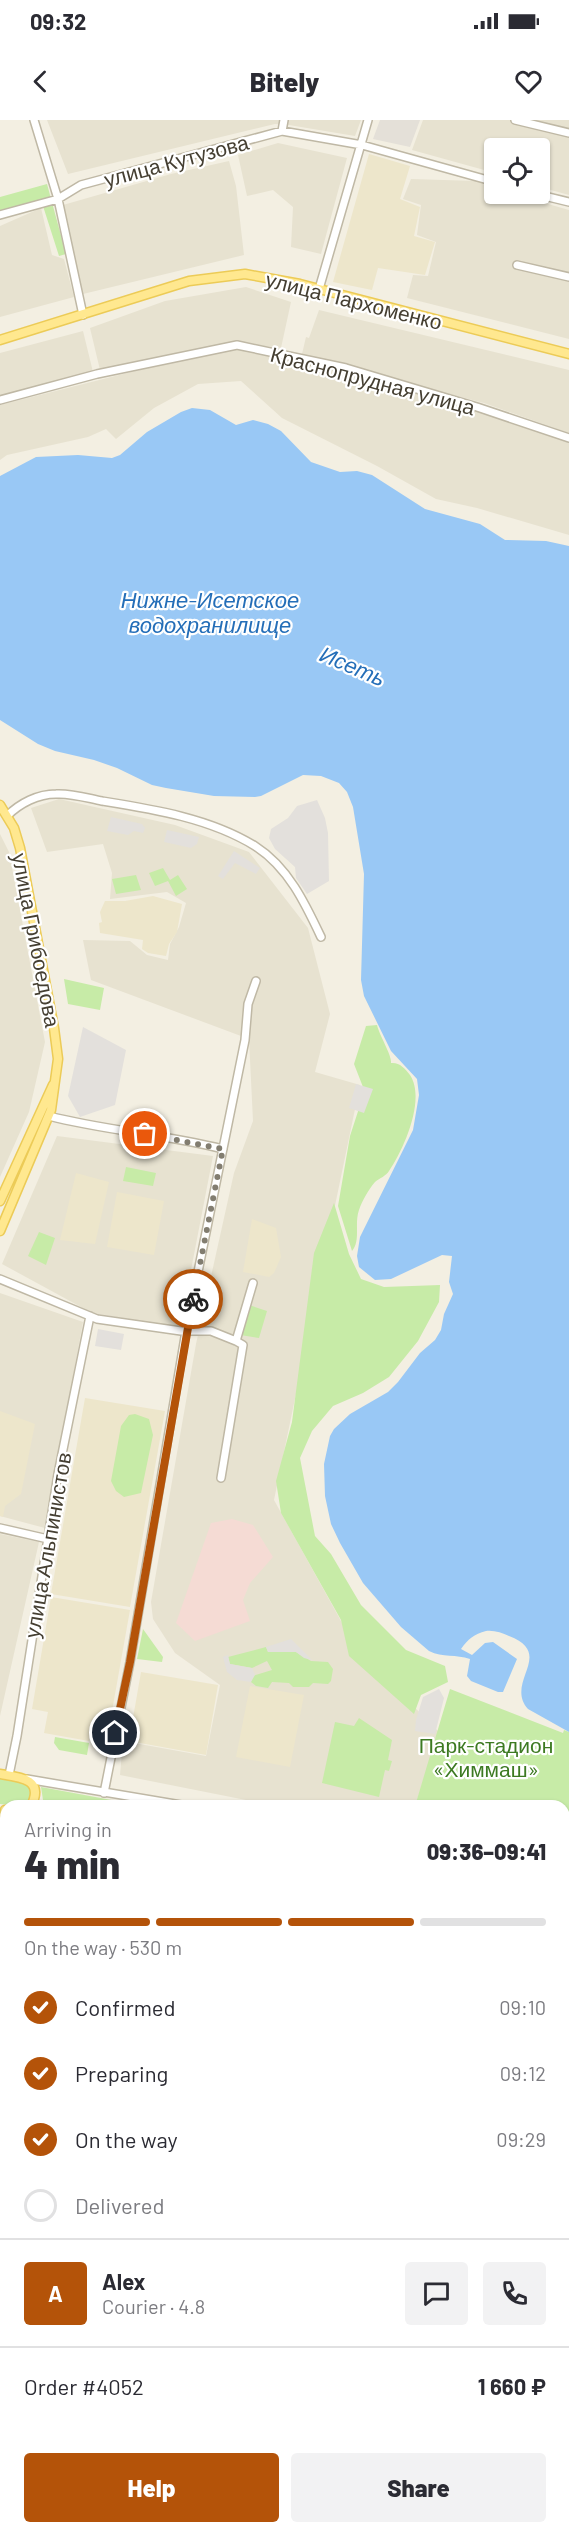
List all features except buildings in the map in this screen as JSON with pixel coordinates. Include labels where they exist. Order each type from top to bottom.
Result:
[{"type":"main road","name":"улица Пархоменко","points":[[0,340],[189,281],[226,275],[265,276],[569,354]]},
{"type":"main road","name":"улица Грибоедова","points":[[0,805],[20,848],[57,1049],[53,1106],[0,1231]]},
{"type":"main road","name":"улица Грибоедова","points":[[0,1201],[56,1079]]},
{"type":"main road","points":[[4,1774],[26,1779],[34,1786],[34,1800]]},
{"type":"street","points":[[34,120],[58,199],[83,315]]},
{"type":"street","points":[[282,131],[284,120]]},
{"type":"street","points":[[319,289],[368,120]]},
{"type":"street","points":[[515,120],[569,134]]},
{"type":"street","name":"улица Кутузова","points":[[0,215],[58,199],[81,185],[282,131],[362,145],[484,179]]},
{"type":"street","points":[[550,197],[569,202]]},
{"type":"street","points":[[517,265],[569,277]]},
{"type":"street","name":"Краснопрудная улица","points":[[0,400],[97,374],[237,345],[346,368],[477,407],[569,438]]},
{"type":"street","points":[[7,816],[28,800],[56,794],[163,812],[235,836],[256,846],[280,868],[297,889],[321,937]]},
{"type":"street","points":[[104,1793],[130,1662],[186,1331],[245,1040],[248,1004],[256,981]]},
{"type":"street","points":[[49,1116],[78,1124],[223,1149]]},
{"type":"street","points":[[0,1278],[90,1316],[186,1331],[211,1331],[243,1345],[221,1478]]},
{"type":"street","points":[[236,1341],[254,1283]]},
{"type":"street","name":"улица Альпинистов","points":[[4,1774],[17,1736],[60,1464],[90,1316]]},
{"type":"street","points":[[0,1528],[48,1539]]},
{"type":"street","points":[[26,1779],[149,1800]]},
{"type":"shaded area","points":[[47,120],[361,120],[355,136],[275,124],[68,174]]},
{"type":"shaded area","points":[[380,120],[420,120],[410,147],[373,139]]},
{"type":"shaded area","points":[[423,120],[569,120],[569,195],[550,190],[550,138],[484,138],[484,170],[412,150]]},
{"type":"shaded area","points":[[278,143],[347,158],[321,254],[291,247],[293,207],[273,190],[247,196],[238,155]]},
{"type":"shaded area","points":[[369,154],[410,166],[400,199],[420,207],[414,236],[435,242],[425,275],[378,268],[372,290],[333,282]]},
{"type":"shaded area","points":[[229,161],[236,186],[244,255],[83,294],[63,205],[171,174]]},
{"type":"shaded area","points":[[411,179],[476,181],[484,184],[484,204],[548,204],[569,210],[569,339],[407,298],[413,275],[428,276],[436,242],[417,235],[421,205],[403,199]]},
{"type":"shaded area","points":[[41,208],[52,255],[64,259],[74,297],[0,317],[0,226]]},
{"type":"shaded area","points":[[246,287],[291,302],[281,348],[238,343],[100,370],[90,328],[165,301]]},
{"type":"shaded area","points":[[319,310],[569,370],[569,433],[484,403],[304,356],[302,354],[306,337],[309,338]]},
{"type":"shaded area","points":[[83,331],[93,372],[0,396],[0,353]]},
{"type":"shaded area","points":[[240,349],[400,386],[477,408],[569,443],[569,535],[477,508],[436,499],[282,418],[241,381],[198,384],[154,408],[116,439],[106,429],[88,437],[7,455],[0,460],[0,405],[139,370]]},
{"type":"shaded area","points":[[59,799],[175,825],[249,852],[308,928],[330,1014],[315,1072],[360,1085],[274,1500],[356,1648],[439,1732],[417,1800],[246,1800],[120,1775],[123,1741],[206,1756],[220,1685],[175,1653],[153,1619],[151,1602],[196,1344],[234,1173],[253,1121],[249,1039],[91,980],[83,940],[130,941],[147,955],[168,960],[170,944],[179,927],[186,903],[167,892],[110,899],[112,873],[103,844],[47,852],[31,808]]},
{"type":"shaded area","points":[[317,800],[325,818],[328,833],[329,881],[307,894],[296,878],[295,867],[275,849],[269,838],[271,829],[288,818],[297,806]]},
{"type":"shaded area","points":[[111,817],[142,824],[145,828],[143,833],[134,831],[128,835],[107,831]]},
{"type":"shaded area","points":[[167,830],[199,837],[197,844],[191,848],[164,842]]},
{"type":"shaded area","points":[[0,834],[9,852],[45,1042],[29,1112],[0,1177]]},
{"type":"shaded area","points":[[234,851],[260,868],[256,874],[235,863],[223,879],[218,876]]},
{"type":"shaded area","points":[[153,896],[182,904],[177,932],[169,944],[166,956],[148,953],[142,949],[143,940],[100,933],[99,923],[102,922],[100,912],[105,901],[125,901]]},
{"type":"shaded area","points":[[83,1027],[126,1050],[115,1105],[80,1117],[68,1096]]},
{"type":"shaded area","points":[[356,1084],[373,1089],[364,1113],[349,1108]]},
{"type":"shaded area","points":[[57,1136],[213,1156],[180,1327],[92,1313],[2,1264]]},
{"type":"shaded area","points":[[76,1173],[109,1182],[95,1244],[60,1240]]},
{"type":"shaded area","points":[[117,1192],[164,1201],[154,1255],[107,1247]]},
{"type":"shaded area","points":[[252,1219],[276,1228],[281,1257],[274,1273],[269,1277],[243,1272]]},
{"type":"shaded area","points":[[0,1293],[83,1322],[45,1528],[0,1516]]},
{"type":"shaded area","points":[[98,1329],[124,1334],[121,1350],[95,1346]]},
{"type":"shaded area","points":[[85,1398],[165,1411],[130,1607],[51,1594]]},
{"type":"shaded area","points":[[0,1411],[35,1424],[21,1494],[5,1506],[3,1517],[0,1516]]},
{"type":"shaded area","points":[[232,1519],[253,1525],[273,1557],[250,1583],[243,1600],[250,1621],[195,1641],[176,1623],[211,1523]]},
{"type":"shaded area","points":[[0,1534],[39,1542],[0,1716]]},
{"type":"shaded area","points":[[51,1597],[130,1610],[109,1728],[91,1725],[89,1741],[44,1733],[48,1712],[32,1709]]},
{"type":"shaded area","points":[[291,1639],[312,1660],[296,1652],[268,1652],[266,1647]]},
{"type":"shaded area","points":[[228,1655],[230,1664],[252,1668],[255,1675],[251,1682],[237,1680],[227,1672],[223,1657]]},
{"type":"shaded area","points":[[141,1672],[218,1685],[206,1755],[129,1741]]},
{"type":"shaded area","points":[[250,1686],[304,1695],[290,1767],[236,1757]]},
{"type":"shaded area","points":[[439,1689],[444,1698],[435,1734],[415,1731],[423,1697]]},
{"type":"green space","points":[[47,184],[66,254],[59,256],[43,206],[0,214],[0,197]]},
{"type":"green space","points":[[163,868],[170,880],[178,875],[187,889],[176,896],[168,881],[155,886],[149,873]]},
{"type":"green space","points":[[136,875],[141,890],[116,894],[112,879]]},
{"type":"green space","points":[[64,979],[104,988],[100,1010],[68,1004]]},
{"type":"green space","points":[[377,1025],[390,1055],[391,1063],[402,1066],[410,1075],[416,1097],[411,1124],[395,1162],[385,1176],[375,1182],[362,1203],[358,1215],[355,1247],[352,1251],[338,1206],[350,1136],[363,1096],[363,1087],[354,1064],[366,1026]]},
{"type":"green space","points":[[126,1167],[156,1173],[153,1186],[123,1181]]},
{"type":"green space","points":[[334,1203],[349,1254],[361,1279],[384,1287],[440,1285],[439,1302],[418,1341],[389,1377],[363,1393],[333,1406],[312,1431],[300,1458],[315,1536],[331,1554],[361,1605],[406,1650],[445,1666],[448,1682],[421,1695],[414,1714],[349,1656],[341,1620],[281,1513],[276,1481],[292,1422],[314,1253]]},
{"type":"green space","points":[[39,1232],[55,1238],[46,1265],[28,1256]]},
{"type":"green space","points":[[249,1305],[267,1311],[259,1338],[240,1335]]},
{"type":"green space","points":[[135,1414],[149,1419],[153,1435],[141,1493],[124,1497],[116,1491],[111,1481],[121,1426],[129,1415]]},
{"type":"green space","points":[[143,1629],[163,1657],[162,1662],[137,1659]]},
{"type":"green space","points":[[266,1647],[268,1652],[296,1652],[311,1661],[328,1662],[333,1669],[331,1681],[328,1684],[313,1683],[309,1687],[293,1687],[289,1683],[272,1682],[268,1688],[256,1686],[251,1682],[252,1676],[272,1670],[267,1661],[252,1668],[230,1664],[228,1657]]},
{"type":"green space","name":"Парк-стадион «Химмаш»","points":[[450,1689],[563,1733],[564,1730],[569,1732],[569,1800],[417,1800]]},
{"type":"green space","points":[[359,1718],[392,1740],[388,1760],[392,1761],[389,1771],[385,1770],[379,1797],[322,1783],[335,1722],[354,1726]]},
{"type":"green space","points":[[55,1737],[89,1743],[87,1755],[59,1750],[54,1743]]},
{"type":"green space","points":[[0,1777],[26,1781],[31,1786],[30,1800],[0,1800]]},
{"type":"green space","points":[[41,1787],[111,1800],[43,1800]]},
{"type":"water","name":"Нижне-Исетское водохранилище","points":[[192,408],[210,410],[236,425],[253,420],[268,424],[281,431],[311,462],[340,472],[357,471],[372,475],[425,509],[480,524],[505,540],[546,541],[569,546],[569,1732],[528,1709],[522,1699],[529,1660],[528,1651],[522,1643],[492,1631],[482,1632],[472,1637],[461,1649],[472,1655],[485,1643],[493,1642],[517,1659],[503,1692],[471,1681],[467,1676],[470,1659],[429,1651],[401,1627],[363,1583],[331,1524],[325,1496],[324,1464],[330,1436],[350,1414],[388,1392],[420,1353],[435,1340],[441,1330],[444,1314],[453,1294],[449,1282],[452,1256],[442,1255],[391,1279],[375,1280],[359,1267],[357,1256],[360,1237],[413,1130],[419,1095],[417,1079],[391,1051],[364,996],[361,980],[364,874],[353,807],[347,792],[339,783],[321,776],[303,775],[255,797],[214,796],[166,788],[152,785],[94,760],[55,751],[38,744],[0,720],[0,476],[36,457],[78,455],[112,458],[120,455],[147,432]]},
{"type":"way so far","points":[[145,1134],[223,1149],[193,1299]]},
{"type":"route","points":[[115,1733],[130,1662],[193,1299]]},
{"type":"water label","name":"Исеть","points":[[353,665]]}]
